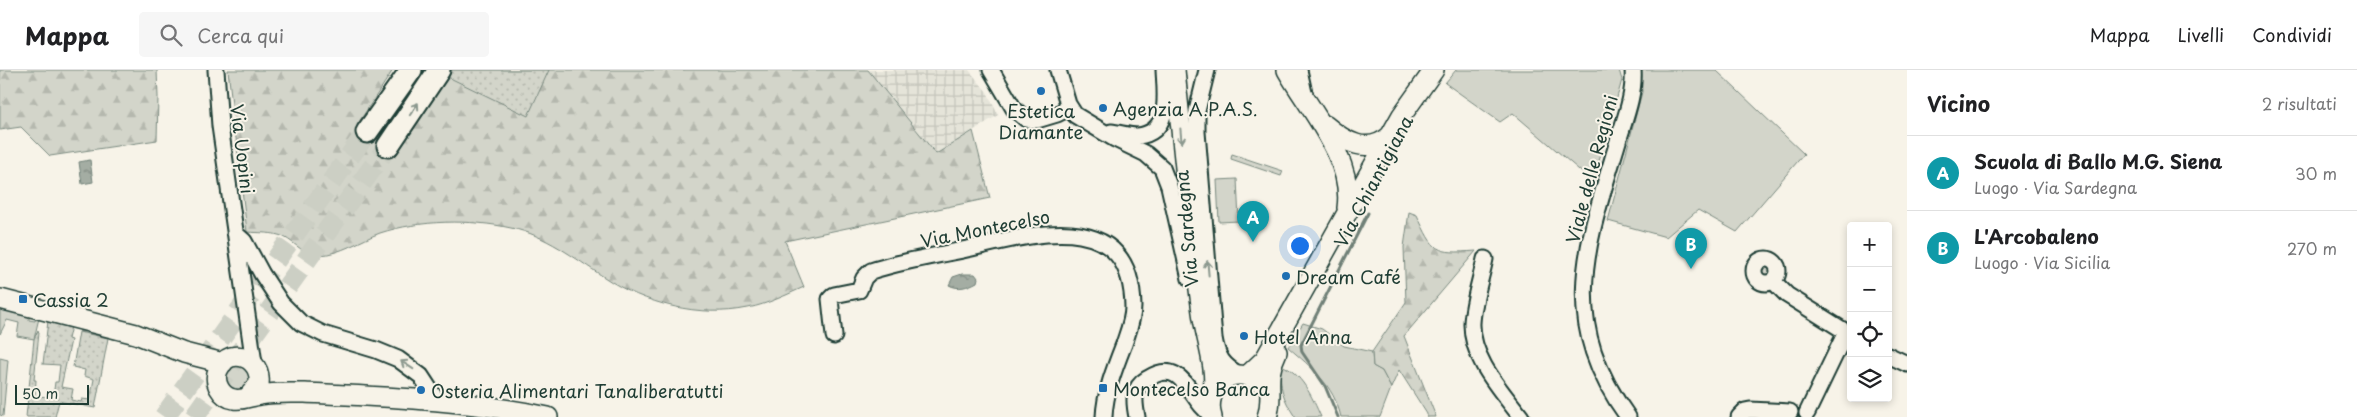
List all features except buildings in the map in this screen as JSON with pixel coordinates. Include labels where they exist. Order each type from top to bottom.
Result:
[{"type":"highway","points":[[367,132],[412,70]]},
{"type":"highway","points":[[388,146],[439,70]]},
{"type":"main road","points":[[1175,70],[1183,156],[1202,313],[1214,379],[1210,405],[1212,416]]},
{"type":"main road","points":[[1287,70],[1309,107],[1346,151],[1350,167],[1375,175]]},
{"type":"main road","name":"Via Chiantigiana","points":[[1244,376],[1262,364],[1347,212],[1375,175],[1391,135],[1434,70]]},
{"type":"main road","name":"Via Chiantigiana","points":[[1270,410],[1268,377],[1272,362],[1416,97]]},
{"type":"main road","points":[[1346,151],[1383,142],[1391,135]]},
{"type":"main road","points":[[1346,151],[1349,187],[1347,212]]},
{"type":"main road","points":[[0,299],[142,335],[184,352],[226,360],[243,357],[279,384],[304,393]]},
{"type":"main road","points":[[184,352],[203,365],[222,393],[234,399],[274,393],[304,393],[486,406],[548,417]]},
{"type":"main road","points":[[218,386],[216,374],[226,360]]},
{"type":"main road","points":[[248,397],[259,384],[256,368]]},
{"type":"main road","name":"Via Chiantigiana","points":[[1213,392],[1222,381],[1230,377],[1244,376],[1262,384],[1270,410]]},
{"type":"street","name":"Via Uopini","points":[[216,70],[220,126],[246,317],[256,368]]},
{"type":"street","points":[[1058,70],[1070,108],[1082,120],[1152,158],[1166,174],[1194,300],[1202,313]]},
{"type":"street","points":[[1107,132],[1139,136],[1156,128],[1165,111],[1164,70]]},
{"type":"street","name":"Via Sardegna","points":[[1207,70],[1197,111],[1197,132],[1214,338],[1220,360],[1227,367],[1244,376]]},
{"type":"street","points":[[1299,70],[1309,107]]},
{"type":"street","name":"Viale delle Regioni","points":[[1628,417],[1607,386],[1594,355],[1586,316],[1583,285],[1590,235],[1629,104],[1633,70]]},
{"type":"street","points":[[994,75],[1016,111],[1026,119],[1037,120],[1070,108]]},
{"type":"street","points":[[235,233],[244,241],[281,303],[306,326],[323,334],[376,350],[398,360],[417,372],[438,402]]},
{"type":"street","name":"Via Montecelso","points":[[834,336],[830,299],[834,295],[859,290],[864,278],[871,272],[1026,236],[1058,233],[1082,234],[1101,243],[1116,256],[1124,267],[1132,293],[1131,322],[1109,387],[1104,416]]},
{"type":"street","points":[[1485,259],[1472,323],[1474,338],[1484,366],[1521,417]]},
{"type":"street","points":[[240,270],[252,270],[262,274]]},
{"type":"street","points":[[1773,281],[1791,298],[1847,333]]},
{"type":"street","name":"Via Uopini","points":[[226,360],[241,339],[246,317]]},
{"type":"street","points":[[1806,413],[1847,336]]},
{"type":"street","points":[[1892,357],[1907,364]]},
{"type":"street","points":[[1136,417],[1135,395],[1140,384],[1152,376],[1164,373],[1176,375],[1186,383],[1204,410],[1212,416]]},
{"type":"street","points":[[1193,394],[1213,392]]},
{"type":"street","points":[[1740,417],[1743,412],[1750,410],[1790,412]]},
{"type":"shaded area","points":[[868,70],[969,70],[987,92],[998,115],[936,154]]},
{"type":"green space","points":[[0,70],[157,70],[157,140],[50,156],[21,127],[0,130]]},
{"type":"green space","points":[[228,70],[393,70],[357,125],[398,152],[452,70],[868,70],[936,154],[973,131],[990,198],[785,241],[804,287],[763,304],[730,311],[692,310],[637,295],[536,236],[524,231],[495,225],[445,222],[412,225],[380,233],[335,252],[314,255],[305,252],[280,235],[247,232]]},
{"type":"green space","points":[[420,70],[432,70],[383,143],[373,136]]},
{"type":"green space","points":[[452,70],[549,70],[528,116],[448,77]]},
{"type":"green space","points":[[1456,70],[1619,70],[1622,80],[1593,182],[1513,113],[1500,122],[1445,83]]},
{"type":"green space","points":[[1641,70],[1716,70],[1804,154],[1737,232],[1698,210],[1666,237],[1608,221],[1642,92]]},
{"type":"green space","points":[[1232,154],[1283,171],[1281,176],[1231,159]]},
{"type":"green space","points":[[1237,179],[1239,221],[1219,222],[1217,180]]},
{"type":"green space","points":[[1409,212],[1417,215],[1428,237],[1438,248],[1452,252],[1476,251],[1404,336],[1436,417],[1427,417],[1427,414],[1399,370],[1391,388],[1382,371],[1373,366],[1372,352],[1406,302],[1404,247]]},
{"type":"green space","points":[[1764,265],[1768,265],[1772,271],[1768,277],[1764,277],[1760,273],[1760,269]]},
{"type":"green space","points":[[0,307],[29,314],[29,320],[35,321],[36,317],[39,318],[34,339],[17,336],[19,323],[7,320],[0,334]]},
{"type":"green space","points":[[48,321],[71,326],[68,339],[71,340],[61,387],[73,389],[71,400],[81,402],[82,399],[90,400],[94,379],[84,376],[85,370],[73,367],[79,332],[108,338],[95,408],[59,401],[55,417],[26,417],[34,339],[38,330],[34,380],[36,380],[35,396],[53,397],[55,382],[58,382],[60,365],[43,364]]},
{"type":"green space","points":[[1303,323],[1322,329],[1344,346],[1372,352],[1373,366],[1382,371],[1391,388],[1380,417],[1341,417],[1333,395],[1321,378],[1288,347]]},
{"type":"green space","points":[[86,330],[139,344],[79,332]]},
{"type":"green space","points":[[0,358],[8,360],[3,416],[0,415]]},
{"type":"green space","points":[[238,365],[247,369],[251,378],[247,387],[238,391],[229,387],[225,378],[229,369]]},
{"type":"green space","points":[[1281,365],[1301,380],[1321,417],[1295,417],[1287,404],[1283,392]]},
{"type":"water","points":[[90,160],[93,182],[82,184],[79,162]]},
{"type":"water","points":[[962,274],[975,274],[978,278],[977,282],[963,287],[949,285],[953,277]]},
{"type":"waterway","points":[[1338,417],[1325,386],[1302,352],[1301,345],[1368,213]]},
{"type":"tunnel","points":[[164,417],[367,132]]},
{"type":"tunnel","points":[[194,417],[388,146]]},
{"type":"place","name":"Estetica Diamante","points":[[1041,91]]},
{"type":"place","name":"Agenzia A.P.A.S.","points":[[1103,108]]},
{"type":"place","name":"Scuola di Ballo M.G. Siena","points":[[1253,242]]},
{"type":"place","name":"L'Arcobaleno","points":[[1691,269]]},
{"type":"place","name":"Dream Café","points":[[1286,276]]},
{"type":"place","name":"Cassia 2","points":[[23,299]]},
{"type":"place","name":"Hotel Anna","points":[[1244,336]]},
{"type":"place","name":"Montecelso Banca","points":[[1103,388]]},
{"type":"place","name":"Osteria Alimentari Tanaliberatutti","points":[[421,390]]}]
